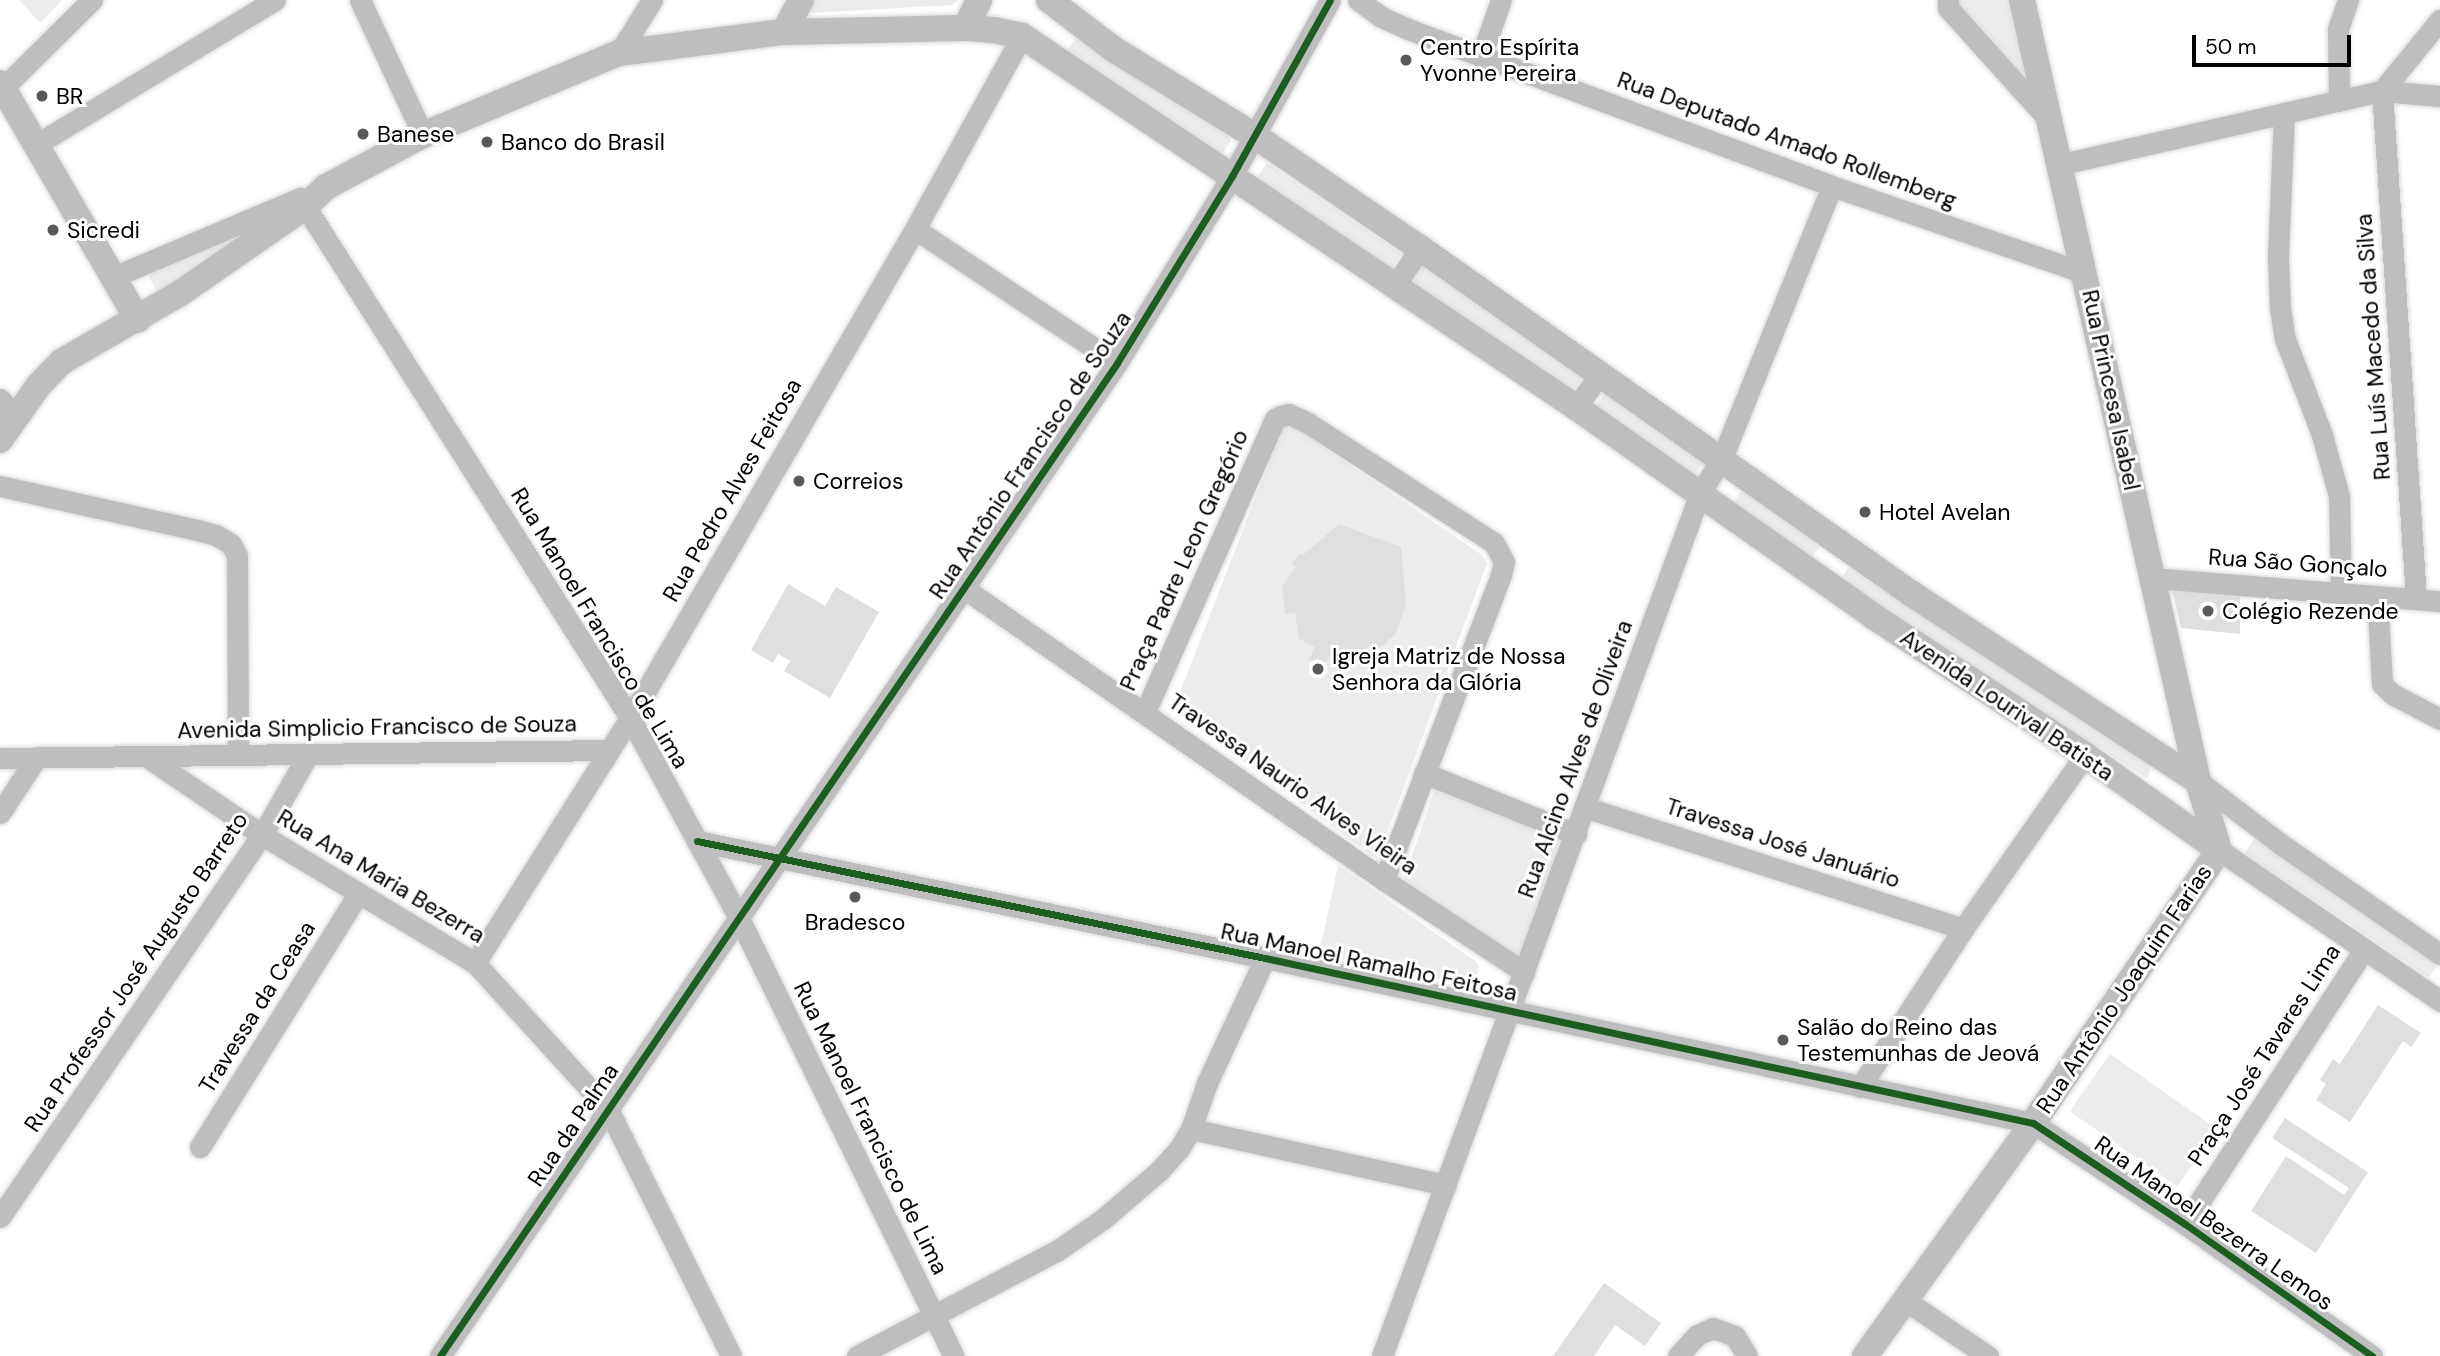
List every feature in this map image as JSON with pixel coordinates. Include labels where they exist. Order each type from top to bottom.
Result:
[{"type":"main road","points":[[785,32],[801,0]]},
{"type":"main road","points":[[965,28],[979,0]]},
{"type":"main road","name":"Avenida Lourival Batista","points":[[1049,0],[1113,49],[1255,136],[1420,248],[1912,594],[2198,781]]},
{"type":"main road","name":"Rua Princesa Isabel","points":[[2022,0],[2062,164],[2198,781]]},
{"type":"main road","points":[[0,440],[8,408],[38,385],[61,362],[138,320],[326,187],[424,135],[619,53],[785,32],[965,28],[1022,36]]},
{"type":"main road","name":"Avenida Lourival Batista","points":[[1022,36],[1576,407],[1875,618],[2085,755],[2219,850]]},
{"type":"main road","points":[[1,86],[138,320]]},
{"type":"main road","name":"Rua Antônio Joaquim Farias","points":[[1865,1356],[2033,1123],[2219,850],[2198,781]]},
{"type":"street","points":[[1,86],[92,0]]},
{"type":"street","points":[[37,144],[275,0]]},
{"type":"street","points":[[360,0],[424,135]]},
{"type":"street","points":[[619,53],[652,0]]},
{"type":"street","name":"Rua Antônio Francisco de Souza","points":[[738,916],[965,589],[1117,363],[1232,176],[1330,0]]},
{"type":"street","name":"Rua Deputado Amado Rollemberg","points":[[1358,0],[1381,17],[1481,57],[1832,186],[2085,273]]},
{"type":"street","points":[[1481,57],[1501,0]]},
{"type":"street","points":[[1948,0],[1948,8],[2050,121]]},
{"type":"street","points":[[2339,101],[2338,29],[2348,0]]},
{"type":"street","points":[[2382,91],[2440,20]]},
{"type":"street","name":"Rua Pedro Alves Feitosa","points":[[475,962],[630,718],[915,229],[1022,36]]},
{"type":"street","points":[[2062,164],[2382,91],[2440,96]]},
{"type":"street","name":"Rua Luís Macedo da Silva","points":[[2382,91],[2416,598]]},
{"type":"street","points":[[2284,113],[2278,258],[2280,308],[2286,339],[2322,435],[2339,496],[2341,594]]},
{"type":"street","name":"Rua Alcino Alves de Oliveira","points":[[1382,1356],[1587,808],[1700,494],[1722,458],[1832,186]]},
{"type":"street","points":[[113,277],[303,202]]},
{"type":"street","name":"Rua Manoel Francisco de Lima","points":[[303,202],[630,718],[738,916],[954,1356]]},
{"type":"street","points":[[915,229],[1117,363]]},
{"type":"street","points":[[1395,286],[1420,248]]},
{"type":"street","points":[[1576,407],[1600,374]]},
{"type":"street","name":"Praça Padre Leon Gregório","points":[[1145,712],[1275,419],[1289,414],[1494,543],[1501,551],[1504,562],[1501,575],[1384,880]]},
{"type":"street","points":[[0,485],[197,530],[216,535],[231,544],[237,556],[238,755]]},
{"type":"street","name":"Rua São Gonçalo","points":[[2152,578],[2440,601]]},
{"type":"street","name":"Travessa Naurio Alves Vieira","points":[[965,589],[1384,880],[1524,972]]},
{"type":"street","points":[[2377,596],[2382,684],[2392,694],[2440,719]]},
{"type":"street","name":"Avenida Simplicio Francisco de Souza","points":[[0,758],[608,750]]},
{"type":"street","name":"Rua Professor José Augusto Barreto","points":[[0,1217],[262,835],[309,753]]},
{"type":"street","points":[[1860,1087],[1964,929],[2085,755]]},
{"type":"street","points":[[0,813],[37,757]]},
{"type":"street","name":"Rua Ana Maria Bezerra","points":[[147,757],[262,835],[475,962],[608,1109],[732,1356]]},
{"type":"street","points":[[1424,773],[1576,834]]},
{"type":"street","name":"Avenida Lourival Batista","points":[[2198,781],[2281,845],[2440,954]]},
{"type":"street","name":"Travessa José Januário","points":[[1587,808],[1964,929]]},
{"type":"street","name":"Rua Manoel Ramalho Feitosa","points":[[697,841],[1265,958],[2033,1123]]},
{"type":"street","name":"Avenida Lourival Batista","points":[[2219,850],[2440,1001]]},
{"type":"street","name":"Travessa da Ceasa","points":[[200,1147],[358,894]]},
{"type":"street","name":"Rua da Palma","points":[[440,1356],[738,916]]},
{"type":"street","name":"Praça José Tavares Lima","points":[[2185,1224],[2364,949]]},
{"type":"street","points":[[857,1356],[935,1318],[1084,1233],[1159,1171],[1180,1149],[1191,1129],[1207,1083],[1265,958]]},
{"type":"street","name":"Rua Manoel Bezerra Lemos","points":[[2033,1123],[2185,1224],[2358,1352]]},
{"type":"street","points":[[1191,1129],[1446,1185]]},
{"type":"street","points":[[1906,1301],[1988,1356]]},
{"type":"street","points":[[1678,1356],[1697,1335],[1713,1328],[1735,1336],[1746,1356]]},
{"type":"shaded area","points":[[19,0],[62,0],[40,23]]},
{"type":"shaded area","points":[[811,0],[958,0],[952,5],[810,13]]},
{"type":"shaded area","points":[[1955,0],[2011,0],[2026,77],[2021,80]]},
{"type":"shaded area","points":[[1080,32],[1229,137],[1231,141],[1221,155],[1067,50]]},
{"type":"shaded area","points":[[1267,163],[1401,254],[1391,269],[1256,179]]},
{"type":"shaded area","points":[[265,224],[158,294],[146,271]]},
{"type":"shaded area","points":[[1424,263],[1584,376],[1573,391],[1411,285]]},
{"type":"shaded area","points":[[1607,390],[1706,457],[1694,475],[1595,408]]},
{"type":"shaded area","points":[[1290,424],[1482,555],[1487,564],[1377,859],[1173,710],[1283,427]]},
{"type":"shaded area","points":[[1743,489],[1824,541],[1808,562],[1731,505]]},
{"type":"shaded area","points":[[1851,564],[2151,763],[2148,779],[1840,580]]},
{"type":"shaded area","points":[[1436,786],[1562,838],[1517,960],[1404,879]]},
{"type":"shaded area","points":[[2257,835],[2440,958],[2429,977],[2245,853]]},
{"type":"shaded area","points":[[1338,865],[1475,961],[1479,966],[1476,979],[1472,983],[1459,983],[1319,955]]},
{"type":"shaded area","points":[[2110,1054],[2217,1129],[2177,1186],[2070,1111]]},
{"type":"building","points":[[1339,524],[1401,547],[1406,604],[1395,635],[1387,640],[1388,642],[1374,651],[1371,646],[1345,661],[1331,653],[1324,667],[1309,659],[1315,647],[1299,639],[1295,613],[1285,614],[1282,587],[1296,567],[1292,564],[1300,553],[1303,555]]},
{"type":"building","points":[[788,584],[825,606],[836,587],[879,612],[830,698],[784,671],[790,661],[778,654],[773,663],[751,650]]},
{"type":"building","name":"Colégio Rezende","points":[[2172,589],[2240,594],[2240,634],[2181,628]]},
{"type":"building","points":[[2378,1005],[2421,1033],[2411,1047],[2403,1041],[2350,1122],[2316,1100],[2326,1084],[2320,1080],[2333,1059],[2340,1064]]},
{"type":"building","points":[[2285,1118],[2368,1172],[2316,1253],[2251,1211],[2286,1156],[2344,1195],[2349,1188],[2272,1138]]},
{"type":"building","points":[[1604,1283],[1661,1323],[1645,1346],[1615,1325],[1594,1356],[1553,1356]]},
{"type":"cycle path","points":[[440,1356],[1117,363],[1232,176],[1330,0]]},
{"type":"cycle path","points":[[697,841],[1265,958],[2033,1123],[2185,1224],[2372,1356]]},
{"type":"place","name":"Centro Espírita Yvonne Pereira","points":[[1406,60]]},
{"type":"place","name":"BR","points":[[42,96]]},
{"type":"place","name":"Banese","points":[[363,134]]},
{"type":"place","name":"Banco do Brasil","points":[[487,142]]},
{"type":"place","name":"Sicredi","points":[[53,230]]},
{"type":"place","name":"Correios","points":[[799,481]]},
{"type":"place","name":"Hotel Avelan","points":[[1865,512]]},
{"type":"place","name":"Colégio Rezende","points":[[2208,611]]},
{"type":"place","name":"Igreja Matriz de Nossa Senhora da Glória","points":[[1318,669]]},
{"type":"place","name":"Bradesco","points":[[855,897]]},
{"type":"place","name":"Salão do Reino das Testemunhas de Jeová","points":[[1783,1040]]}]
